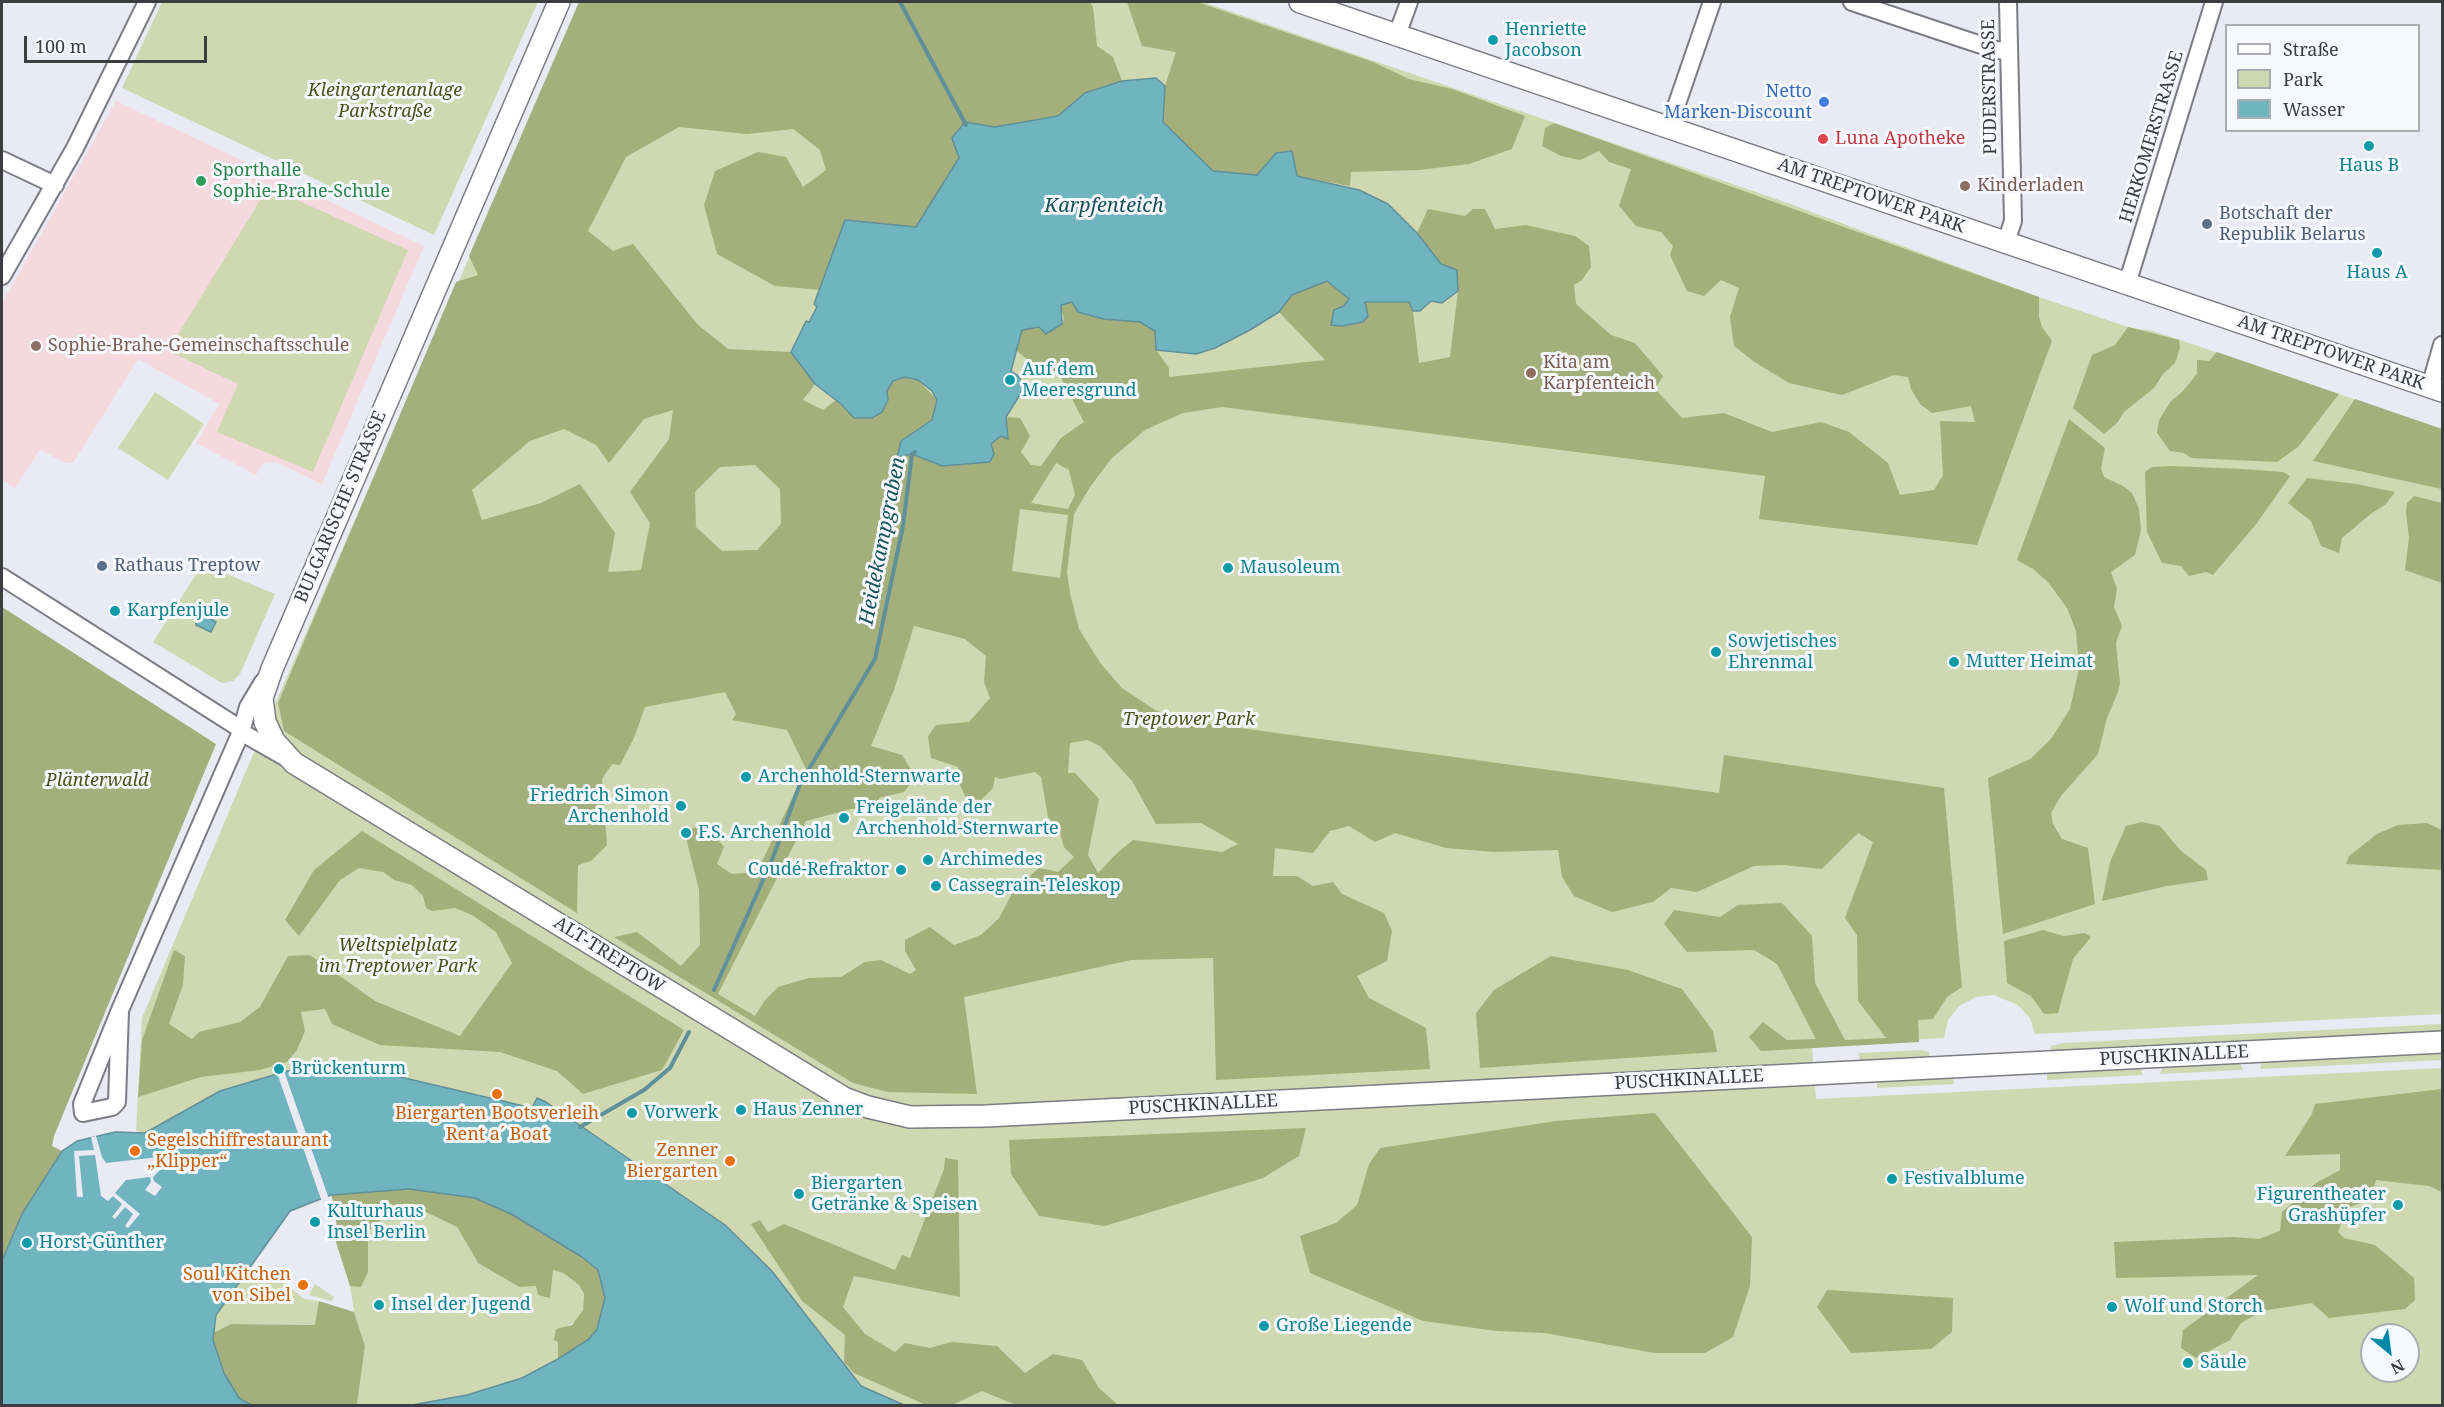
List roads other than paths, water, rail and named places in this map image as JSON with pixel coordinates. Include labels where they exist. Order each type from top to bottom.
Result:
[{"type":"main road","name":"BULGARISCHE STRASSE","points":[[272,669],[559,2]]},
{"type":"main road","name":"AM TREPTOWER PARK","points":[[1300,2],[2436,389]]},
{"type":"main road","name":"ALT-TREPTOW","points":[[272,669],[263,692],[263,715],[274,741],[294,762],[844,1098],[891,1114],[935,1118]]},
{"type":"main road","name":"PUSCHKINALLEE","points":[[935,1118],[2442,1042]]},
{"type":"street","points":[[2,276],[55,185],[147,2]]},
{"type":"street","points":[[1397,35],[1409,2]]},
{"type":"street","points":[[1669,127],[1712,2]]},
{"type":"street","points":[[1852,2],[1996,50],[2008,51]]},
{"type":"street","name":"PUDERSTRASSE","points":[[2006,242],[2013,221],[2008,2]]},
{"type":"street","name":"HERKOMERSTRASSE","points":[[2127,284],[2214,2]]},
{"type":"street","points":[[2,160],[55,185]]},
{"type":"street","points":[[2436,389],[2442,345]]},
{"type":"street","name":"ALT-TREPTOW","points":[[2,577],[226,720],[241,732],[294,762]]},
{"type":"street","name":"BULGARISCHE STRASSE","points":[[120,1010],[117,1102],[112,1107],[83,1113],[82,1104],[120,1010],[241,732],[248,707],[272,669]]},
{"type":"water","name":"Karpfenteich","points":[[1156,78],[1165,86],[1163,122],[1213,171],[1257,175],[1276,153],[1292,151],[1297,176],[1359,190],[1388,204],[1417,233],[1441,264],[1457,270],[1458,291],[1442,303],[1431,301],[1420,311],[1413,311],[1409,302],[1365,302],[1368,316],[1363,322],[1342,326],[1331,325],[1334,310],[1344,306],[1349,299],[1327,281],[1292,295],[1279,312],[1250,330],[1215,348],[1196,354],[1156,350],[1155,331],[1140,322],[1103,319],[1078,312],[1072,302],[1061,305],[1062,324],[1046,334],[1039,327],[1022,330],[1011,371],[1023,383],[1021,393],[1006,417],[1008,439],[1001,436],[991,444],[994,454],[990,462],[942,466],[912,454],[897,457],[901,441],[932,420],[937,400],[932,391],[918,380],[905,377],[893,381],[887,391],[888,400],[882,412],[872,418],[854,418],[841,404],[815,384],[791,352],[806,321],[809,322],[817,307],[814,304],[845,220],[916,227],[959,158],[952,138],[965,122],[995,127],[1058,116],[1085,93],[1122,81]]},
{"type":"water","points":[[202,614],[216,622],[211,632],[196,625],[195,618]]},
{"type":"water","points":[[332,1069],[392,1075],[532,1108],[537,1098],[546,1102],[725,1225],[771,1270],[861,1386],[904,1405],[412,1405],[467,1395],[522,1378],[558,1359],[589,1339],[597,1329],[605,1298],[598,1270],[582,1257],[513,1215],[475,1198],[409,1189],[331,1195],[290,1211],[216,1315],[213,1340],[224,1373],[239,1398],[251,1405],[2,1406],[2,1261],[22,1214],[62,1151],[77,1141],[115,1132],[145,1133],[220,1091],[287,1071]]},
{"type":"waterway","name":"Heidekampgraben","points":[[900,2],[966,125]]},
{"type":"waterway","name":"Heidekampgraben","points":[[714,990],[772,860],[800,784],[875,659],[903,526],[912,454],[915,452]]},
{"type":"waterway","name":"Heidekampgraben","points":[[580,1127],[644,1090],[670,1068],[689,1032]]},
{"type":"place","name":"Henriette Jacobson","points":[[1493,40]]},
{"type":"place","name":"Netto Marken-Discount","points":[[1824,102]]},
{"type":"place","name":"Luna Apotheke","points":[[1823,139]]},
{"type":"place","name":"Haus B","points":[[2369,146]]},
{"type":"place","name":"Sporthalle Sophie-Brahe-Schule","points":[[201,181]]},
{"type":"place","name":"Kinderladen","points":[[1965,186]]},
{"type":"place","name":"Botschaft der Republik Belarus","points":[[2207,224]]},
{"type":"place","name":"Haus A","points":[[2377,253]]},
{"type":"place","name":"Sophie-Brahe-Gemeinschaftsschule","points":[[36,346]]},
{"type":"place","name":"Kita am Karpfenteich","points":[[1531,373]]},
{"type":"place","name":"Auf dem Meeresgrund","points":[[1010,380]]},
{"type":"place","name":"Rathaus Treptow","points":[[102,566]]},
{"type":"place","name":"Mausoleum","points":[[1228,568]]},
{"type":"place","name":"Karpfenjule","points":[[115,611]]},
{"type":"place","name":"Sowjetisches Ehrenmal","points":[[1716,652]]},
{"type":"place","name":"Mutter Heimat","points":[[1954,662]]},
{"type":"place","name":"Archenhold-Sternwarte","points":[[746,777]]},
{"type":"place","name":"Friedrich Simon Archenhold","points":[[681,806]]},
{"type":"place","name":"Freigelände der Archenhold-Sternwarte","points":[[844,818]]},
{"type":"place","name":"F.S. Archenhold","points":[[686,833]]},
{"type":"place","name":"Archimedes","points":[[928,860]]},
{"type":"place","name":"Coudé-Refraktor","points":[[901,870]]},
{"type":"place","name":"Cassegrain-Teleskop","points":[[936,886]]},
{"type":"place","name":"Brückenturm","points":[[279,1069]]},
{"type":"place","name":"Biergarten Bootsverleih Rent a´ Boat","points":[[497,1094]]},
{"type":"place","name":"Haus Zenner","points":[[741,1110]]},
{"type":"place","name":"Vorwerk","points":[[632,1113]]},
{"type":"place","name":"Segelschiffrestaurant „Klipper“","points":[[135,1151]]},
{"type":"place","name":"Zenner Biergarten","points":[[730,1161]]},
{"type":"place","name":"Festivalblume","points":[[1892,1179]]},
{"type":"place","name":"Biergarten Getränke & Speisen","points":[[799,1194]]},
{"type":"place","name":"Figurentheater Grashüpfer","points":[[2398,1205]]},
{"type":"place","name":"Kulturhaus Insel Berlin","points":[[315,1222]]},
{"type":"place","name":"Horst-Günther","points":[[27,1243]]},
{"type":"place","name":"Soul Kitchen von Sibel","points":[[303,1285]]},
{"type":"place","name":"Insel der Jugend","points":[[379,1305]]},
{"type":"place","name":"Wolf und Storch","points":[[2112,1307]]},
{"type":"place","name":"Große Liegende","points":[[1264,1326]]},
{"type":"place","name":"Säule","points":[[2188,1363]]},
{"type":"park label","name":"Kleingartenanlage Parkstraße","points":[[385,101]]},
{"type":"park label","name":"Treptower Park","points":[[1189,720]]},
{"type":"park label","name":"Plänterwald","points":[[97,781]]},
{"type":"park label","name":"Weltspielplatz im Treptower Park","points":[[398,956]]}]
